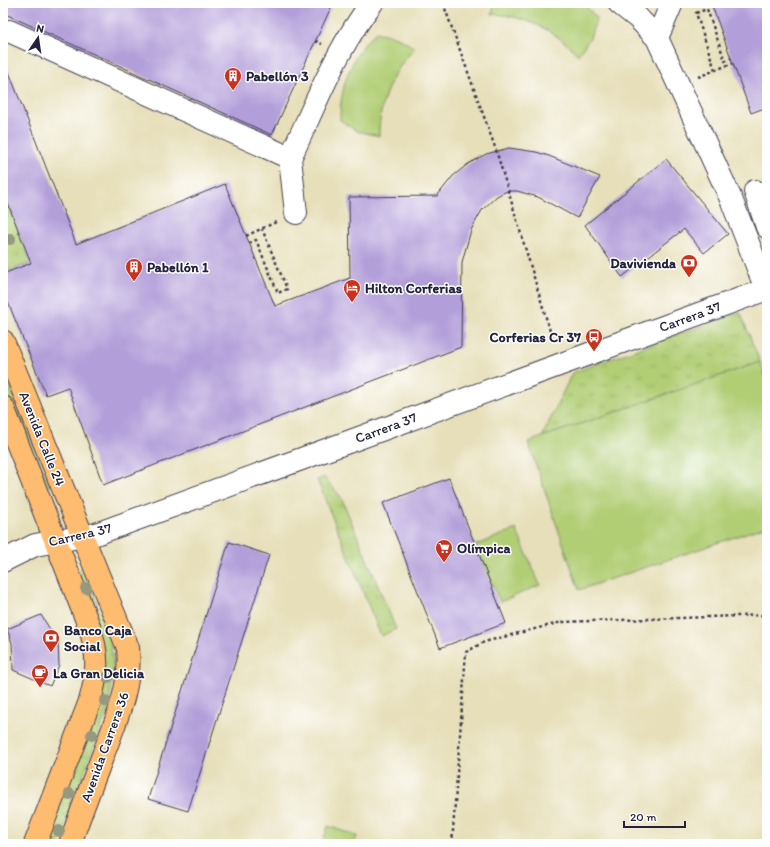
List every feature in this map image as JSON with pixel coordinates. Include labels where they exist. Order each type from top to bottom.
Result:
[{"type":"main road","name":"Avenida Calle 24","points":[[3,341],[82,537]]},
{"type":"main road","name":"Avenida Calle 24","points":[[3,407],[55,542]]},
{"type":"main road","name":"Avenida Carrera 36","points":[[70,844],[120,710],[127,685],[130,662],[128,648],[122,631],[82,537]]},
{"type":"main road","points":[[35,844],[90,701],[96,679],[97,662],[95,643],[55,542]]},
{"type":"street","points":[[296,213],[290,158],[352,30],[372,3]]},
{"type":"street","points":[[619,3],[638,18],[657,38],[731,198],[767,289]]},
{"type":"street","points":[[657,38],[672,3]]},
{"type":"street","points":[[9,31],[290,158]]},
{"type":"street","points":[[731,198],[761,189],[767,227]]},
{"type":"street","name":"Carrera 37","points":[[3,561],[35,545],[96,534],[767,289]]},
{"type":"path","points":[[443,3],[496,150],[553,341]]},
{"type":"path","points":[[715,70],[696,13],[707,9],[725,61],[731,58]]},
{"type":"path","points":[[679,85],[733,63]]},
{"type":"path","points":[[246,236],[296,213]]},
{"type":"path","points":[[249,243],[256,240],[278,293],[287,289],[262,229]]},
{"type":"path","points":[[452,844],[466,652],[484,642],[562,622],[767,615]]},
{"type":"green space","points":[[494,3],[583,3],[597,18],[590,38],[578,55],[560,38],[539,26],[517,18],[492,14]]},
{"type":"green space","points":[[376,32],[397,37],[415,48],[399,67],[388,88],[381,111],[379,136],[357,131],[340,120],[342,95],[349,72],[360,51]]},
{"type":"green space","points":[[3,191],[31,263],[9,271],[3,256]]},
{"type":"green space","points":[[740,312],[760,362],[542,437],[572,373]]},
{"type":"green space","points":[[760,362],[767,381],[767,526],[579,590],[528,442]]},
{"type":"green space","points":[[3,368],[50,487],[44,491],[3,395]]},
{"type":"green space","points":[[324,477],[341,497],[396,629],[381,636],[317,480]]},
{"type":"green space","points":[[516,529],[540,585],[500,602],[476,545]]},
{"type":"green space","points":[[84,570],[107,630],[112,655],[112,683],[108,708],[58,844],[46,844],[95,711],[77,574]]},
{"type":"green space","points":[[328,826],[357,836],[354,844],[322,844]]},
{"type":"building","name":"Pabellón 3","points":[[3,3],[333,3],[272,135],[3,13]]},
{"type":"building","points":[[711,3],[767,3],[767,107],[751,113]]},
{"type":"building","points":[[3,57],[76,244],[225,184],[275,306],[350,278],[349,197],[437,196],[453,176],[468,164],[486,154],[509,148],[536,152],[549,156],[600,177],[577,218],[538,197],[517,191],[507,191],[497,196],[482,210],[471,230],[462,262],[461,347],[103,485],[68,387],[46,395],[3,290],[3,274],[31,263],[3,191]]},
{"type":"building","points":[[666,159],[728,234],[704,253],[684,229],[622,277],[585,225]]},
{"type":"building","name":"Olímpica","points":[[449,478],[506,623],[440,648],[383,503]]},
{"type":"building","points":[[229,542],[269,555],[188,811],[148,799]]},
{"type":"building","points":[[41,615],[58,642],[59,665],[50,686],[13,670],[12,643],[7,629]]},
{"type":"place","name":"Pabellón 3","points":[[233,91]]},
{"type":"place","name":"Davivienda","points":[[689,278]]},
{"type":"place","name":"Pabellón 1","points":[[134,282]]},
{"type":"place","name":"Hilton Corferias","points":[[352,303]]},
{"type":"place","name":"Corferias Cr 37","points":[[594,352]]},
{"type":"place","name":"Olímpica","points":[[444,563]]},
{"type":"place","name":"Banco Caja Social","points":[[51,653]]},
{"type":"place","name":"La Gran Delicia","points":[[40,688]]}]
